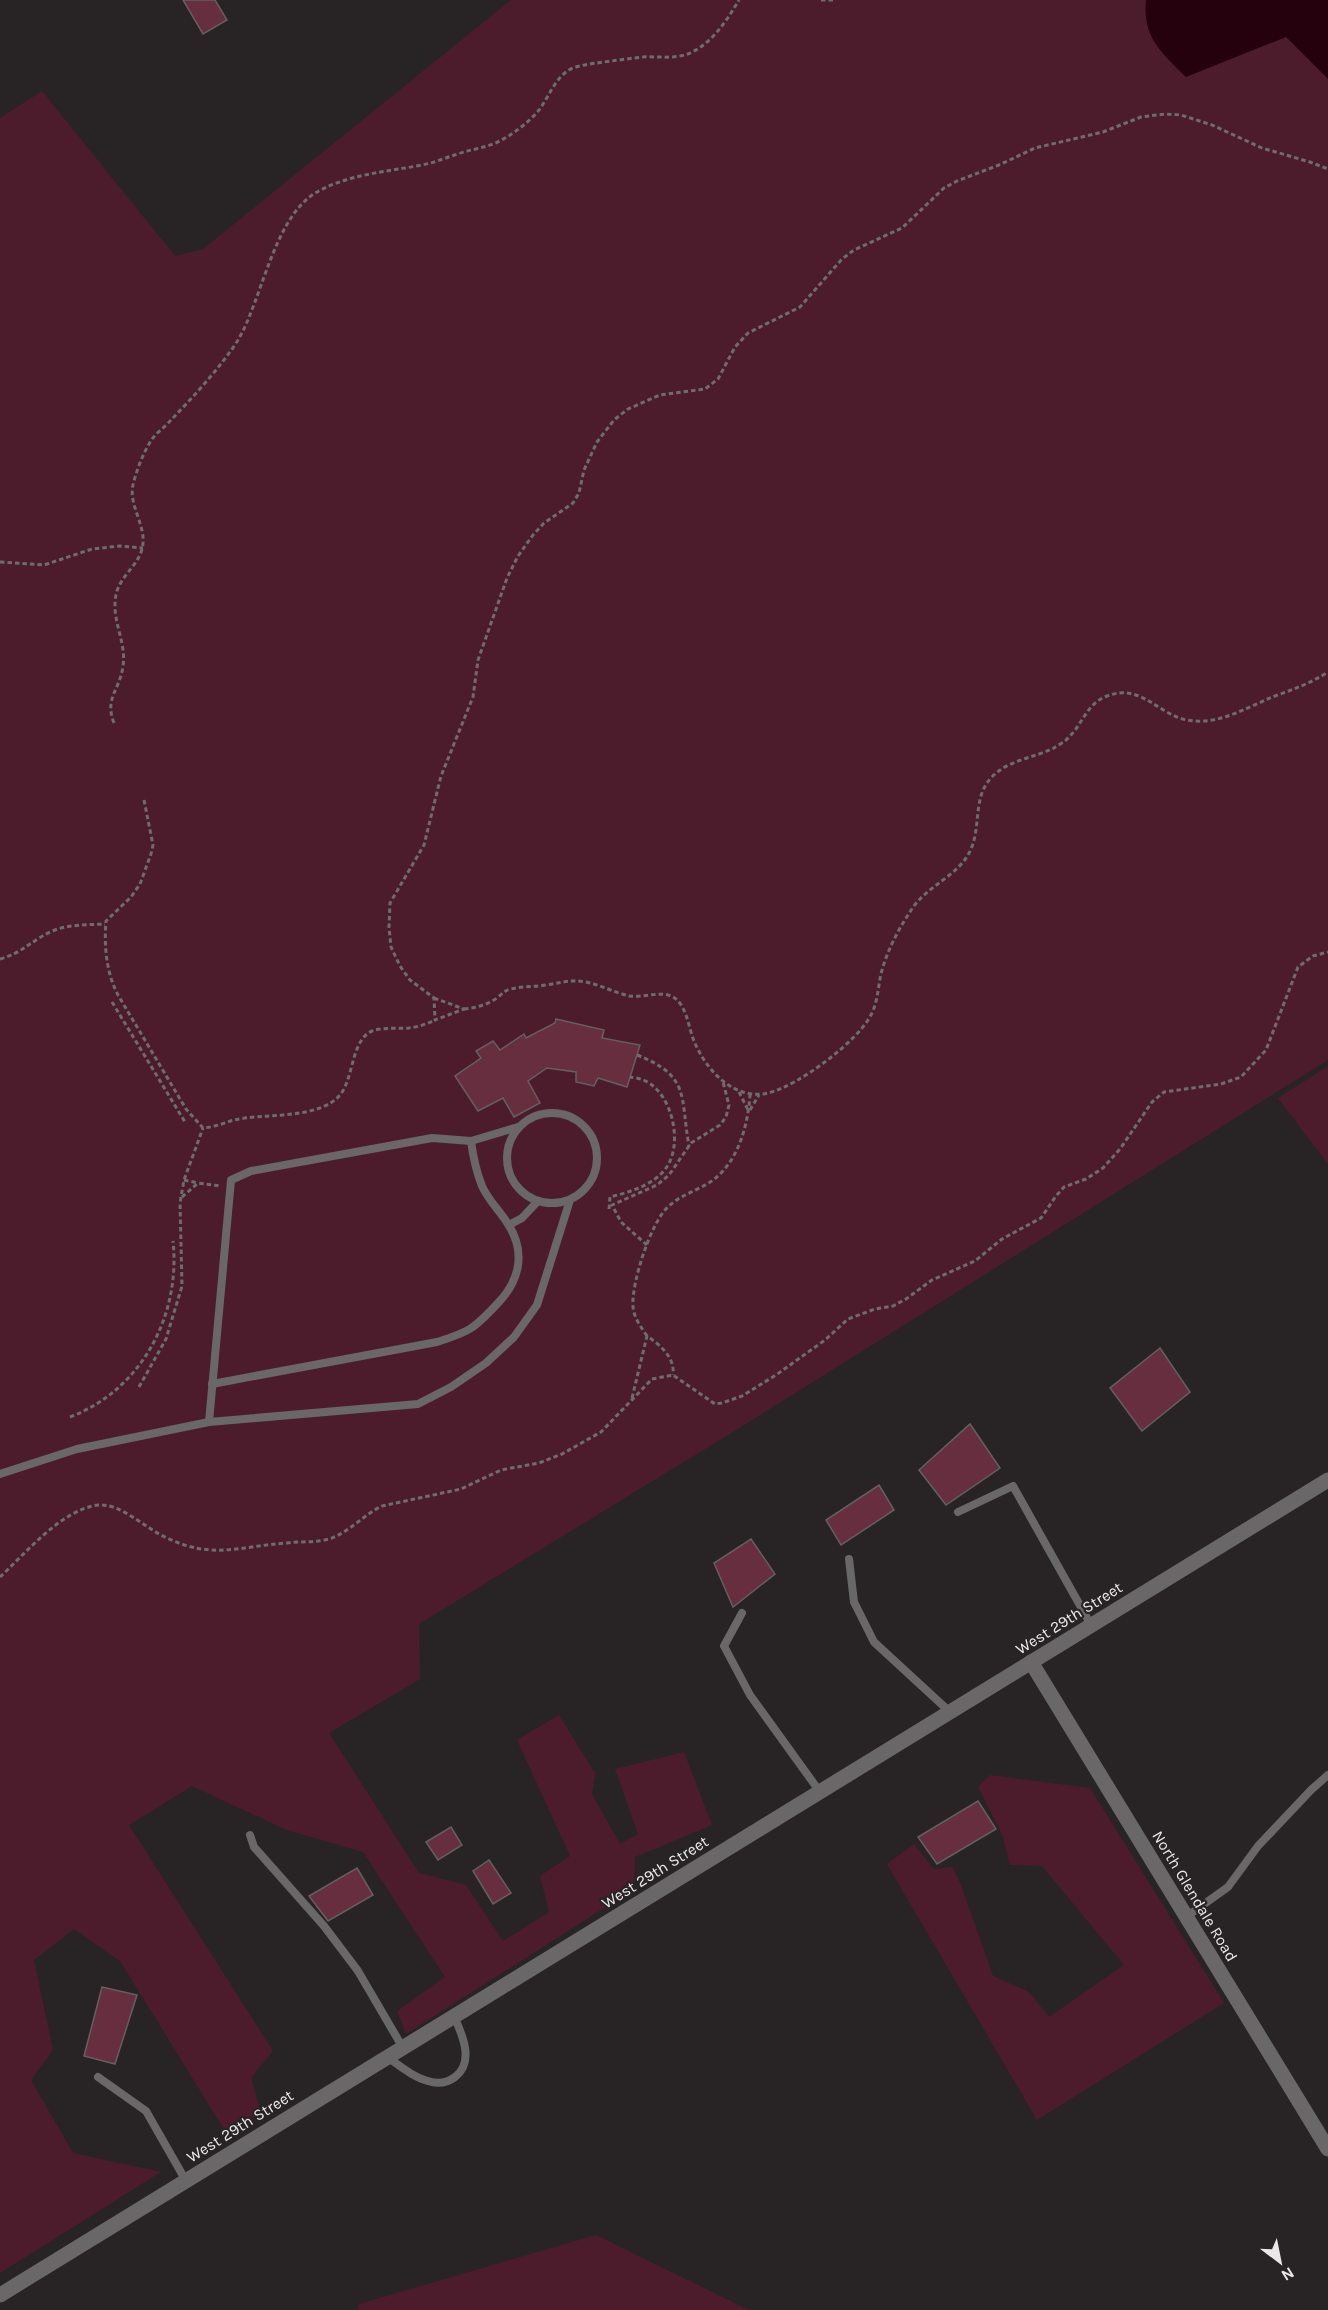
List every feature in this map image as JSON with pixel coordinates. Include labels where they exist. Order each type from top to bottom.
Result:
[{"type":"street","name":"West 29th Street","points":[[0,2295],[1328,1480]]},
{"type":"street","name":"North Glendale Road","points":[[1031,1662],[1328,2149]]},
{"type":"lane","points":[[208,1422],[231,1180],[251,1171],[432,1138],[471,1141],[518,1126],[544,1113],[559,1112],[573,1117],[585,1126],[593,1138],[597,1152],[597,1167],[592,1180],[582,1192],[570,1200],[549,1203],[524,1195],[514,1184],[507,1170],[506,1154],[510,1139],[518,1126]]},
{"type":"lane","points":[[212,1384],[436,1342],[466,1333],[481,1321],[505,1296],[516,1275],[520,1254],[509,1225],[482,1187],[471,1141]]},
{"type":"lane","points":[[0,1474],[77,1449],[208,1422],[418,1404],[452,1387],[486,1363],[514,1337],[537,1305],[570,1200]]},
{"type":"lane","points":[[509,1225],[522,1218],[538,1201]]},
{"type":"lane","points":[[958,1512],[1013,1486],[1091,1625]]},
{"type":"lane","points":[[849,1559],[854,1602],[874,1642],[950,1712]]},
{"type":"lane","points":[[742,1613],[724,1646],[750,1695],[820,1792]]},
{"type":"lane","points":[[1186,1917],[1228,1887],[1258,1846],[1328,1775]]},
{"type":"lane","points":[[250,1835],[254,1847],[324,1926],[357,1971],[403,2048]]},
{"type":"lane","points":[[387,2057],[426,2081],[438,2083],[451,2080],[460,2073],[465,2064],[466,2049],[454,2016]]},
{"type":"lane","points":[[98,2077],[146,2111],[186,2181]]},
{"type":"path","points":[[114,723],[109,711],[123,667],[123,651],[114,603],[118,588],[138,560],[143,548],[143,533],[133,501],[132,487],[149,444],[216,369],[237,341],[254,308],[274,251],[298,209],[313,194],[335,183],[370,173],[433,163],[505,139],[530,120],[562,76],[571,69],[593,63],[692,53],[709,41],[728,19],[739,0]]},
{"type":"path","points":[[821,0],[833,0]]},
{"type":"path","points":[[464,1009],[434,998],[410,980],[400,966],[391,947],[390,903],[424,845],[441,776],[473,697],[478,660],[507,578],[518,556],[533,535],[573,503],[579,493],[584,470],[597,442],[614,420],[628,409],[660,395],[705,389],[718,379],[735,347],[748,333],[800,307],[842,259],[854,250],[902,228],[951,184],[1035,148],[1095,134],[1141,117],[1181,115],[1212,125],[1262,148],[1328,169]]},
{"type":"path","points":[[0,562],[44,565],[92,549],[120,546],[143,548]]},
{"type":"path","points":[[204,1128],[219,1126],[234,1120],[308,1111],[328,1105],[339,1097],[345,1088],[357,1047],[372,1031],[409,1028],[486,1004],[507,990],[569,980],[588,983],[627,995],[671,996],[683,1006],[695,1044],[707,1064],[723,1080],[739,1091],[750,1095],[784,1088],[801,1080],[862,1030],[874,1006],[881,974],[895,939],[917,902],[930,889],[952,874],[971,850],[976,835],[980,798],[986,784],[999,771],[1052,748],[1068,738],[1084,714],[1106,696],[1134,693],[1185,720],[1203,721],[1236,713],[1314,681],[1328,672]]},
{"type":"path","points":[[144,800],[153,845],[151,854],[140,884],[131,897],[106,921],[107,964],[111,982],[186,1109],[204,1128]]},
{"type":"path","points":[[0,959],[14,956],[51,932],[77,925],[105,924]]},
{"type":"path","points":[[0,1577],[76,1512],[100,1505],[123,1511],[152,1530],[181,1544],[216,1551],[331,1539],[382,1506],[461,1489],[501,1470],[539,1463],[562,1454],[601,1432],[652,1379],[673,1375],[715,1404],[732,1400],[776,1375],[825,1340],[848,1319],[875,1309],[893,1306],[932,1280],[975,1261],[1002,1239],[1041,1218],[1064,1187],[1086,1179],[1103,1168],[1125,1143],[1152,1102],[1164,1092],[1221,1084],[1241,1077],[1266,1050],[1298,967],[1313,956],[1328,952]]},
{"type":"path","points":[[434,998],[435,1020]]},
{"type":"path","points":[[112,1002],[184,1122]]},
{"type":"path","points":[[636,1055],[656,1063],[669,1072],[680,1089],[686,1112],[689,1146]]},
{"type":"path","points":[[609,1209],[610,1197],[630,1192],[650,1182],[665,1170],[672,1159],[676,1131],[668,1107],[658,1091],[644,1080],[630,1077]]},
{"type":"path","points":[[647,1245],[621,1222],[612,1205],[657,1185],[669,1175],[698,1137],[720,1125],[726,1117],[729,1105],[723,1080]]},
{"type":"path","points":[[739,1091],[749,1111]]},
{"type":"path","points":[[749,1111],[760,1094]]},
{"type":"path","points":[[673,1375],[674,1367],[669,1357],[646,1336],[638,1324],[633,1310],[634,1284],[647,1245],[660,1216],[667,1207],[679,1197],[706,1184],[720,1174],[740,1141],[749,1111],[750,1095]]},
{"type":"path","points":[[139,1387],[166,1339],[182,1286],[184,1180],[204,1128]]},
{"type":"path","points":[[184,1180],[211,1183],[230,1189]]},
{"type":"path","points":[[182,1197],[198,1183]]},
{"type":"path","points":[[70,1417],[98,1405],[125,1384],[140,1366],[151,1347],[170,1297],[175,1256],[173,1241]]},
{"type":"path","points":[[631,1402],[646,1336]]},
{"type":"shaded area","points":[[511,0],[1328,0],[1328,1060],[741,1427],[419,1624],[420,1679],[329,1733],[419,1873],[466,1885],[503,1941],[549,1912],[540,1876],[570,1856],[517,1740],[559,1715],[595,1773],[592,1794],[620,1844],[638,1834],[615,1769],[684,1752],[712,1825],[635,1857],[634,1889],[406,2034],[397,2011],[445,1977],[363,1852],[287,1830],[192,1786],[129,1825],[273,2051],[251,2078],[261,2112],[227,2134],[120,1961],[74,1929],[34,1960],[53,2050],[31,2080],[73,2153],[161,2172],[0,2273],[0,118],[42,91],[175,256],[203,249]]},
{"type":"shaded area","points":[[1146,0],[1328,0],[1328,79],[1286,37],[1186,77],[1162,52],[1151,34],[1147,24]]},
{"type":"shaded area","points":[[1328,1066],[1328,1164],[1278,1098]]},
{"type":"shaded area","points":[[990,1775],[1090,1788],[1224,2003],[1037,2120],[887,1864],[914,1844],[934,1869],[952,1867],[961,1885],[993,1976],[1029,1992],[1049,2017],[1124,1965],[1042,1866],[1010,1865],[1002,1834],[978,1787]]},
{"type":"shaded area","points":[[596,2235],[749,2310],[358,2310],[359,2304]]},
{"type":"building","points":[[183,0],[215,0],[227,20],[203,34]]},
{"type":"building","points":[[556,1019],[604,1030],[602,1038],[640,1045],[627,1087],[598,1078],[594,1086],[576,1082],[576,1072],[547,1068],[528,1081],[540,1103],[514,1117],[503,1098],[478,1111],[455,1076],[481,1058],[476,1051],[493,1041],[500,1050],[524,1034],[526,1038],[555,1023]]},
{"type":"building","points":[[1160,1348],[1190,1392],[1142,1431],[1110,1388]]},
{"type":"building","points":[[970,1424],[1000,1468],[946,1505],[919,1470]]},
{"type":"building","points":[[879,1485],[894,1510],[841,1545],[826,1520]]},
{"type":"building","points":[[751,1539],[775,1574],[733,1607],[714,1563]]},
{"type":"building","points":[[978,1801],[996,1829],[937,1864],[918,1837]]},
{"type":"building","points":[[451,1827],[462,1845],[438,1860],[426,1842]]},
{"type":"building","points":[[489,1860],[511,1893],[493,1904],[473,1871]]},
{"type":"building","points":[[357,1868],[373,1895],[328,1921],[309,1896]]},
{"type":"building","points":[[102,1987],[137,1995],[115,2064],[84,2056]]}]
